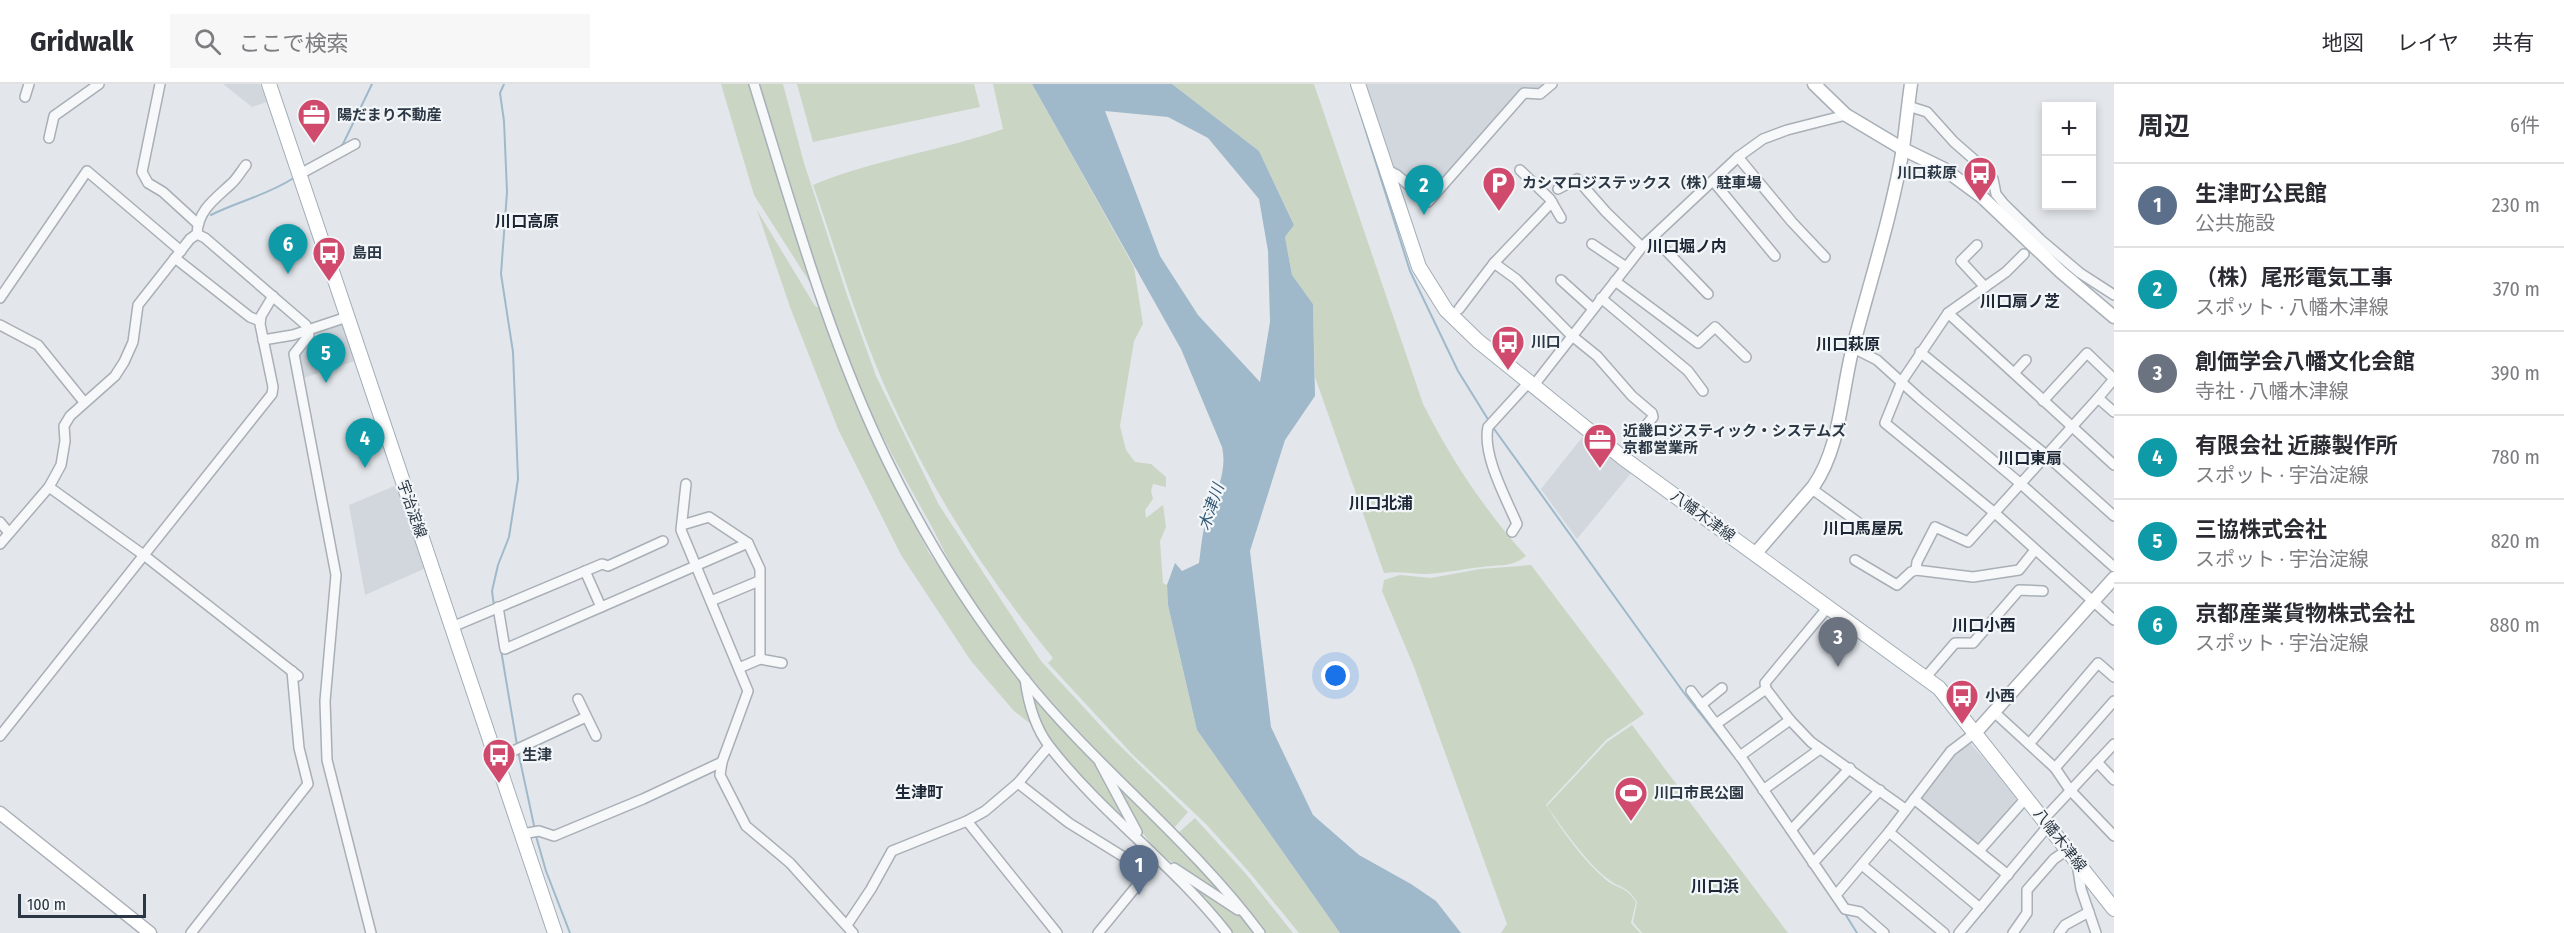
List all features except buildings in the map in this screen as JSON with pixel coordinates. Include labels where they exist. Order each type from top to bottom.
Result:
[{"type":"main road","name":"宇治淀線","points":[[269,84],[555,933]]},
{"type":"main road","name":"八幡木津線","points":[[1358,84],[1419,267],[1431,289],[1458,323],[1623,458],[1939,688],[2114,909]]},
{"type":"street","points":[[25,97],[30,84]]},
{"type":"street","points":[[49,138],[54,116],[99,84]]},
{"type":"street","points":[[160,84],[142,172],[148,183],[164,192],[205,238],[306,325],[308,330],[309,336],[294,354],[336,575],[325,701],[327,760],[371,933]]},
{"type":"street","points":[[754,84],[824,302],[853,383],[887,460],[926,533],[971,607],[1024,679],[1099,759],[1174,833],[1243,910],[1260,933]]},
{"type":"street","points":[[1386,169],[1397,174],[1428,202],[1524,93],[1540,94],[1552,84]]},
{"type":"street","points":[[1814,84],[1846,115],[1903,149],[1944,169],[1982,197],[2061,272],[2114,317]]},
{"type":"street","points":[[1755,554],[1812,489],[1822,475],[1830,455],[1853,348],[1903,149],[1911,84]]},
{"type":"street","points":[[1908,106],[1927,112],[1954,142],[1986,171],[1993,179],[1996,194],[2041,240],[2080,273],[2114,295]]},
{"type":"street","points":[[1512,532],[1517,524],[1497,476],[1487,443],[1488,427],[1532,383],[1642,248],[1738,157],[1763,139],[1846,115]]},
{"type":"street","points":[[300,174],[355,144]]},
{"type":"street","points":[[1738,157],[1792,222],[1825,257]]},
{"type":"street","points":[[0,544],[49,487],[60,465],[65,441],[64,426],[70,416],[115,376],[124,362],[133,342],[138,305],[197,229],[209,202],[231,184],[246,165]]},
{"type":"street","points":[[1520,170],[1551,200],[1561,218]]},
{"type":"street","points":[[0,298],[87,171],[178,255],[250,317],[260,321]]},
{"type":"street","points":[[1459,309],[1494,263],[1573,172]]},
{"type":"street","points":[[1558,189],[1577,179],[1642,248]]},
{"type":"street","points":[[1713,181],[1775,256]]},
{"type":"street","points":[[1653,237],[1708,294]]},
{"type":"street","points":[[1592,244],[1626,267]]},
{"type":"street","points":[[1977,244],[1961,261],[1985,287]]},
{"type":"street","points":[[2024,254],[2006,272],[1948,313],[1902,381],[1885,423],[1996,514],[2114,620]]},
{"type":"street","points":[[1494,263],[1516,279],[1571,335],[1604,362],[1632,396],[1652,413],[1653,417],[1643,429]]},
{"type":"street","points":[[1562,280],[1592,308]]},
{"type":"street","points":[[1615,281],[1698,343],[1715,327],[1746,357]]},
{"type":"street","points":[[0,736],[272,394],[273,387],[260,321],[273,296]]},
{"type":"street","points":[[1601,298],[1688,371],[1703,391]]},
{"type":"street","points":[[1948,313],[2114,465]]},
{"type":"street","points":[[263,340],[308,330],[347,317]]},
{"type":"street","points":[[0,325],[38,345],[84,402]]},
{"type":"street","points":[[1853,348],[1877,360],[2114,567]]},
{"type":"street","points":[[1920,352],[2046,456],[2114,516]]},
{"type":"street","points":[[1916,570],[1917,562],[1935,527],[1968,542],[1996,514],[2114,379],[2087,353],[2043,401]]},
{"type":"street","points":[[2014,373],[2026,360]]},
{"type":"street","points":[[2098,398],[2114,412]]},
{"type":"street","points":[[686,484],[681,530],[748,691],[722,762],[720,775],[746,826],[790,863],[853,933]]},
{"type":"street","points":[[49,487],[145,556],[295,674],[298,748],[308,784],[191,933]]},
{"type":"street","points":[[1812,489],[1859,523]]},
{"type":"street","points":[[682,525],[709,517],[748,543],[760,569],[760,659]]},
{"type":"street","points":[[0,522],[9,533]]},
{"type":"street","points":[[452,627],[602,564],[608,566],[663,541]]},
{"type":"street","points":[[498,607],[505,649],[748,543]]},
{"type":"street","points":[[1855,560],[1897,585],[1916,570],[1973,577],[2019,570],[2035,550]]},
{"type":"street","points":[[585,571],[601,607]]},
{"type":"street","points":[[1836,895],[1889,832],[1951,751],[1976,732],[2114,578]]},
{"type":"street","points":[[711,601],[759,581]]},
{"type":"street","points":[[1925,678],[1955,643],[1973,643],[2019,590],[2043,591]]},
{"type":"street","points":[[1828,607],[1765,683],[1766,689],[1790,720],[1820,749],[1905,809]]},
{"type":"street","points":[[739,668],[760,659],[782,663]]},
{"type":"street","points":[[2029,744],[2098,663],[2114,678]]},
{"type":"street","points":[[1024,679],[1030,705],[1049,746],[1189,889],[1227,933]]},
{"type":"street","points":[[1701,705],[1722,688]]},
{"type":"street","points":[[1716,724],[1766,689]]},
{"type":"street","points":[[1691,691],[1740,756],[1845,909],[1860,912],[1884,933]]},
{"type":"street","points":[[578,699],[596,736]]},
{"type":"street","points":[[2055,768],[2114,701]]},
{"type":"street","points":[[1993,711],[2055,768],[2070,790],[2114,836]]},
{"type":"street","points":[[496,759],[586,717]]},
{"type":"street","points":[[1740,756],[1790,720]]},
{"type":"street","points":[[1959,933],[2008,875],[2070,790],[2114,744]]},
{"type":"street","points":[[847,925],[871,889],[892,851],[968,821],[985,811],[1018,783],[1049,746]]},
{"type":"street","points":[[1763,789],[1820,749]]},
{"type":"street","points":[[1099,759],[1101,767],[1135,830],[1146,841],[1152,853],[1239,911],[1243,910]]},
{"type":"street","points":[[522,834],[539,831],[554,836],[644,799],[722,762]]},
{"type":"street","points":[[2097,762],[2114,780]]},
{"type":"street","points":[[1791,830],[1850,768]]},
{"type":"street","points":[[1018,783],[1069,823],[1148,872]]},
{"type":"street","points":[[1813,863],[1880,790]]},
{"type":"street","points":[[1979,851],[2026,798]]},
{"type":"street","points":[[1914,799],[2008,875]]},
{"type":"street","points":[[0,813],[150,933]]},
{"type":"street","points":[[968,821],[1057,933]]},
{"type":"street","points":[[1889,832],[1980,908]]},
{"type":"street","points":[[2013,933],[2027,913],[2027,890],[2054,859],[2067,850]]},
{"type":"street","points":[[1148,872],[1145,862],[1152,853]]},
{"type":"street","points":[[2077,863],[2081,889],[2096,933]]},
{"type":"street","points":[[1862,865],[1944,933]]},
{"type":"street","points":[[1098,933],[1148,872]]},
{"type":"street","points":[[2059,933],[2065,925],[2089,912]]},
{"type":"shaded area","points":[[223,84],[260,84],[267,102],[252,107]]},
{"type":"shaded area","points":[[1366,84],[1547,84],[1540,89],[1527,87],[1521,91],[1428,196],[1393,166]]},
{"type":"shaded area","points":[[342,323],[355,361],[303,378],[298,358],[317,331]]},
{"type":"shaded area","points":[[1584,435],[1632,472],[1577,539],[1541,489]]},
{"type":"shaded area","points":[[397,485],[426,568],[365,595],[349,505]]},
{"type":"shaded area","points":[[1969,742],[2016,795],[2016,800],[1980,843],[1975,843],[1922,800],[1921,794],[1953,752]]},
{"type":"green space","points":[[721,84],[749,84],[816,292],[754,195]]},
{"type":"green space","points":[[760,84],[783,84],[804,163],[876,376],[939,505],[1041,661],[1113,739],[1188,812],[1174,828],[1094,747],[1018,662],[954,571],[866,402],[844,348],[805,236]]},
{"type":"green space","points":[[797,84],[974,84],[980,107],[813,142]]},
{"type":"green space","points":[[993,84],[1032,84],[1134,267],[1143,324],[1134,341],[1120,426],[1126,450],[1135,462],[1151,464],[1166,477],[1166,487],[1153,484],[1151,491],[1153,499],[1145,510],[1146,518],[1163,505],[1166,527],[1160,541],[1163,583],[1167,585],[1168,605],[1197,730],[1340,933],[1299,933],[1206,824],[1132,754],[1048,663],[1053,658],[984,566],[944,502],[907,435],[879,374],[813,185],[860,168],[1003,129]]},
{"type":"green space","points":[[1172,84],[1314,84],[1423,404],[1470,484],[1526,556],[1521,560],[1510,564],[1440,573],[1384,573],[1315,377],[1313,304],[1292,275],[1285,237],[1294,225],[1291,218],[1259,151]]},
{"type":"green space","points":[[757,210],[815,306],[823,310],[882,460],[929,553],[1020,681],[1025,703],[1036,728],[1014,711],[971,661],[901,555],[838,429],[790,307]]},
{"type":"green space","points":[[1531,565],[1644,714],[1606,740],[1546,805],[1566,835],[1589,863],[1606,880],[1625,890],[1636,902],[1631,923],[1640,933],[1501,933],[1507,924],[1414,667],[1382,591],[1384,580],[1400,575],[1431,578],[1480,569]]},
{"type":"green space","points":[[1029,689],[1094,763],[1131,828],[1052,745],[1033,705]]},
{"type":"green space","name":"川口市民公園","points":[[1632,725],[1788,933],[1642,933],[1633,922],[1637,902],[1633,896],[1600,872],[1583,854],[1547,806],[1607,742]]},
{"type":"green space","points":[[1103,769],[1168,833],[1229,899],[1158,853],[1142,832]]},
{"type":"green space","points":[[1195,818],[1246,874],[1293,933],[1264,933],[1177,834]]},
{"type":"green space","points":[[1179,876],[1244,917],[1256,933],[1230,933]]},
{"type":"water","name":"木津川","points":[[1032,84],[1172,84],[1259,151],[1294,225],[1285,237],[1292,275],[1313,304],[1315,396],[1285,440],[1250,551],[1271,727],[1313,815],[1359,855],[1436,901],[1461,933],[1340,933],[1197,730],[1168,605],[1167,585],[1175,563],[1182,571],[1199,563],[1206,520],[1222,475],[1223,457],[1222,447],[1181,349]],"holes":[[[1105,111],[1168,117],[1208,138],[1259,199],[1268,251],[1270,322],[1260,382],[1198,315],[1160,256]]]},
{"type":"waterway","points":[[339,148],[372,84]]},
{"type":"waterway","points":[[494,606],[492,591],[498,565],[509,537],[518,479],[513,352],[501,274],[507,192],[504,121],[500,93],[504,84]]},
{"type":"waterway","points":[[1351,84],[1410,271],[1458,371],[1489,421]]},
{"type":"waterway","points":[[211,215],[272,190],[292,179]]},
{"type":"waterway","points":[[1492,426],[1684,693],[1741,765]]},
{"type":"waterway","points":[[501,650],[517,745]]},
{"type":"waterway","points":[[518,751],[535,830]]},
{"type":"waterway","points":[[536,836],[546,871],[570,933]]},
{"type":"waterway","points":[[1844,912],[1857,933]]},
{"type":"place","name":"陽だまり不動産","points":[[314,144]]},
{"type":"place","name":"川口萩原","points":[[1980,202]]},
{"type":"place","name":"カシマロジステックス（株）駐車場","points":[[1499,212]]},
{"type":"place","name":"（株）尾形電気工事","points":[[1424,215]]},
{"type":"place","name":"京都産業貨物株式会社","points":[[288,274]]},
{"type":"place","name":"島田","points":[[329,282]]},
{"type":"place","name":"川口","points":[[1508,371]]},
{"type":"place","name":"三協株式会社","points":[[326,383]]},
{"type":"place","name":"有限会社 近藤製作所","points":[[365,468]]},
{"type":"place","name":"近畿ロジスティック・システムズ 京都営業所","points":[[1600,469]]},
{"type":"place","name":"創価学会八幡文化会館","points":[[1838,667]]},
{"type":"place","name":"小西","points":[[1962,725]]},
{"type":"place","name":"生津","points":[[499,784]]},
{"type":"place","name":"川口市民公園","points":[[1631,822]]},
{"type":"place","name":"生津町公民館","points":[[1139,895]]},
{"type":"district","name":"川口高原","points":[[527,221]]},
{"type":"district","name":"川口堀ノ内","points":[[1687,246]]},
{"type":"district","name":"川口扇ノ芝","points":[[2020,301]]},
{"type":"district","name":"川口萩原","points":[[1848,344]]},
{"type":"district","name":"川口東扇","points":[[2030,458]]},
{"type":"district","name":"川口北浦","points":[[1381,503]]},
{"type":"district","name":"川口馬屋尻","points":[[1863,528]]},
{"type":"district","name":"川口小西","points":[[1984,625]]},
{"type":"district","name":"生津町","points":[[919,792]]},
{"type":"district","name":"川口浜","points":[[1715,886]]}]
